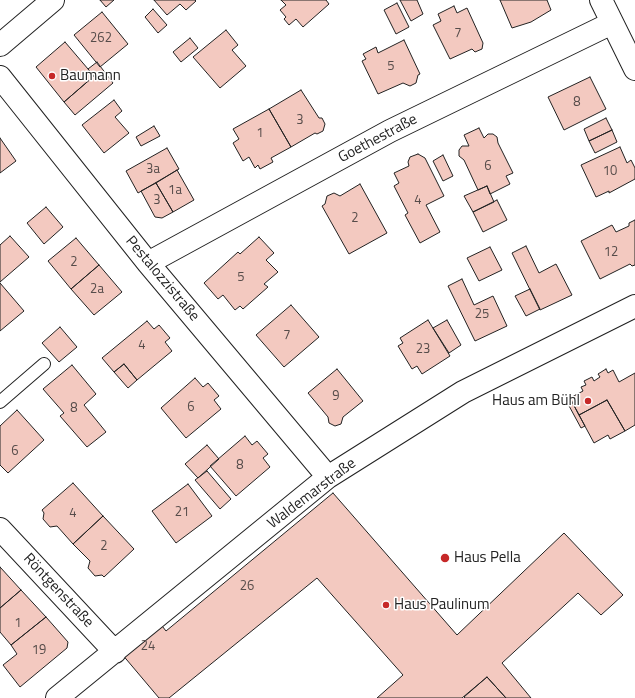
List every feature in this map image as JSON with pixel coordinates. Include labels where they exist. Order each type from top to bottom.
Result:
[{"type":"street","points":[[0,45],[54,0]]},
{"type":"street","points":[[601,0],[635,69]]},
{"type":"street","name":"Goethestraße","points":[[148,263],[390,131],[612,23]]},
{"type":"street","name":"Pestalozzistraße","points":[[0,77],[148,263],[328,478]]},
{"type":"street","name":"Waldemarstraße","points":[[57,698],[328,478],[463,392],[635,306]]},
{"type":"street","name":"Röntgenstraße","points":[[0,529],[115,652]]},
{"type":"lane","points":[[0,402],[44,364]]},
{"type":"building","points":[[100,0],[114,0],[106,7]]},
{"type":"building","points":[[154,0],[196,1],[186,10],[180,4],[167,15]]},
{"type":"building","points":[[281,0],[326,0],[329,4],[303,27],[296,19],[289,25],[284,19],[286,17],[280,10],[286,5]]},
{"type":"building","points":[[400,0],[417,0],[423,14],[411,21]]},
{"type":"building","points":[[500,0],[547,0],[551,10],[531,22],[512,28]]},
{"type":"building","points":[[397,3],[409,27],[396,34],[384,10]]},
{"type":"building","points":[[454,6],[457,13],[467,8],[483,43],[482,49],[475,52],[472,49],[450,59],[433,25],[441,21],[438,14]]},
{"type":"building","points":[[153,9],[167,25],[158,33],[145,17]]},
{"type":"building","points":[[102,12],[128,44],[100,67],[74,35]]},
{"type":"building","points":[[226,30],[238,45],[232,50],[246,66],[220,88],[193,57]]},
{"type":"building","points":[[190,38],[198,48],[181,62],[173,52]]},
{"type":"building","points":[[404,40],[420,74],[418,75],[416,83],[410,86],[403,83],[378,94],[362,61],[366,59],[363,54],[376,47],[378,53]]},
{"type":"building","points":[[65,42],[94,76],[64,102],[36,67]]},
{"type":"building","points":[[97,62],[113,83],[75,115],[64,102],[94,76],[88,69]]},
{"type":"building","points":[[590,77],[606,109],[564,130],[548,97]]},
{"type":"building","points":[[301,90],[319,118],[322,118],[325,124],[323,131],[317,134],[315,133],[291,147],[269,109]]},
{"type":"building","points":[[114,100],[122,111],[115,117],[129,133],[104,153],[82,125]]},
{"type":"building","points":[[269,109],[291,147],[271,158],[273,162],[260,169],[258,165],[255,168],[249,157],[243,161],[233,143],[239,139],[233,129]]},
{"type":"building","points":[[606,118],[612,130],[589,141],[584,129]]},
{"type":"building","points":[[154,126],[160,136],[141,146],[136,137]]},
{"type":"building","points":[[479,128],[484,138],[488,134],[493,134],[497,137],[498,143],[513,173],[506,176],[510,184],[490,194],[487,186],[478,190],[464,160],[459,156],[459,150],[462,146],[469,146],[464,135]]},
{"type":"building","points":[[612,130],[617,142],[595,153],[589,141]]},
{"type":"building","points":[[0,138],[16,161],[0,173]]},
{"type":"building","points":[[620,147],[627,163],[631,160],[635,168],[635,179],[609,193],[609,191],[596,197],[581,165]]},
{"type":"building","points":[[167,148],[179,169],[138,193],[126,171]]},
{"type":"building","points":[[418,154],[425,158],[444,196],[426,205],[440,232],[420,243],[405,215],[408,213],[394,186],[399,183],[394,173],[409,166],[408,162],[410,157]]},
{"type":"building","points":[[443,155],[453,176],[443,181],[433,161]]},
{"type":"building","points":[[177,170],[194,200],[173,212],[156,183]]},
{"type":"building","points":[[156,183],[173,212],[162,218],[155,217],[141,191]]},
{"type":"building","points":[[360,184],[387,233],[349,254],[322,206],[325,204],[327,196],[334,193],[340,196]]},
{"type":"building","points":[[487,186],[494,202],[473,212],[464,196]]},
{"type":"building","points":[[497,200],[507,220],[483,232],[473,212]]},
{"type":"building","points":[[46,207],[63,227],[44,244],[27,223]]},
{"type":"building","points":[[635,220],[635,265],[632,266],[630,264],[600,279],[581,241],[612,225],[616,232],[629,226],[629,223]]},
{"type":"building","points":[[10,236],[29,257],[0,282],[0,245]]},
{"type":"building","points":[[259,237],[274,253],[266,260],[278,272],[264,284],[268,287],[243,309],[240,306],[235,310],[223,295],[218,299],[204,283],[238,252],[240,254]]},
{"type":"building","points":[[76,238],[99,265],[71,289],[48,261]]},
{"type":"building","points":[[526,246],[539,273],[556,264],[572,295],[540,310],[512,253]]},
{"type":"building","points":[[490,247],[502,270],[479,281],[467,258]]},
{"type":"building","points":[[99,265],[122,292],[94,315],[71,289]]},
{"type":"building","points":[[462,279],[474,305],[493,296],[507,326],[475,341],[448,286]]},
{"type":"building","points":[[0,283],[24,311],[0,331]]},
{"type":"building","points":[[530,289],[540,309],[526,316],[515,296]]},
{"type":"building","points":[[291,305],[319,337],[284,367],[256,335]]},
{"type":"building","points":[[428,320],[450,356],[422,374],[417,366],[412,369],[398,346],[403,343],[400,338]]},
{"type":"building","points":[[447,320],[461,345],[449,353],[433,328]]},
{"type":"building","points":[[147,321],[154,329],[159,325],[170,338],[165,342],[172,351],[137,380],[124,364],[114,372],[102,358]]},
{"type":"building","points":[[60,327],[77,347],[59,362],[42,343]]},
{"type":"building","points":[[124,364],[137,380],[128,388],[114,372]]},
{"type":"building","points":[[72,365],[96,394],[84,405],[106,432],[87,447],[60,416],[64,413],[43,389]]},
{"type":"building","points":[[337,369],[363,401],[343,417],[341,424],[335,426],[329,423],[328,417],[308,393]]},
{"type":"building","name":"Haus am Bühl","points":[[606,369],[608,373],[613,370],[619,382],[635,373],[635,425],[625,431],[607,400],[579,415],[570,398],[583,391],[581,387],[586,385],[584,381],[592,377],[594,381],[600,377],[598,374]]},
{"type":"building","points":[[195,378],[203,387],[208,383],[219,396],[214,400],[221,409],[186,438],[161,408]]},
{"type":"building","points":[[607,400],[625,431],[610,439],[608,435],[594,443],[579,415]]},
{"type":"building","points":[[572,402],[585,426],[581,428],[568,404]]},
{"type":"building","points":[[17,410],[44,440],[8,473],[0,465],[0,426]]},
{"type":"building","points":[[245,436],[252,445],[257,441],[268,454],[263,458],[270,467],[236,496],[210,466]]},
{"type":"building","points":[[207,445],[219,459],[198,478],[185,464]]},
{"type":"building","points":[[207,471],[231,499],[220,509],[195,480]]},
{"type":"building","points":[[73,483],[103,516],[73,544],[57,526],[50,527],[43,519],[44,513],[42,510]]},
{"type":"building","points":[[188,484],[212,516],[176,543],[152,511]]},
{"type":"building","name":"Haus Paulinum","points":[[333,493],[457,635],[564,533],[623,595],[601,615],[578,593],[502,663],[531,698],[506,698],[487,677],[462,698],[377,698],[403,675],[317,578],[169,698],[159,698],[121,653],[159,622],[166,631]]},
{"type":"building","points":[[103,516],[134,549],[104,577],[102,575],[95,576],[88,568],[90,561],[73,544]]},
{"type":"building","points":[[0,567],[21,590],[0,608]]},
{"type":"building","points":[[21,590],[46,617],[11,645],[0,632],[0,608]]},
{"type":"building","points":[[46,617],[68,642],[67,648],[20,687],[3,665],[17,654],[11,645]]},
{"type":"building","points":[[487,677],[506,698],[464,697]]},
{"type":"place","name":"Baumann","points":[[52,76]]},
{"type":"place","name":"Haus am Bühl","points":[[588,401]]},
{"type":"place","name":"Haus Pella","points":[[445,558]]},
{"type":"place","name":"Haus Paulinum","points":[[386,605]]}]
